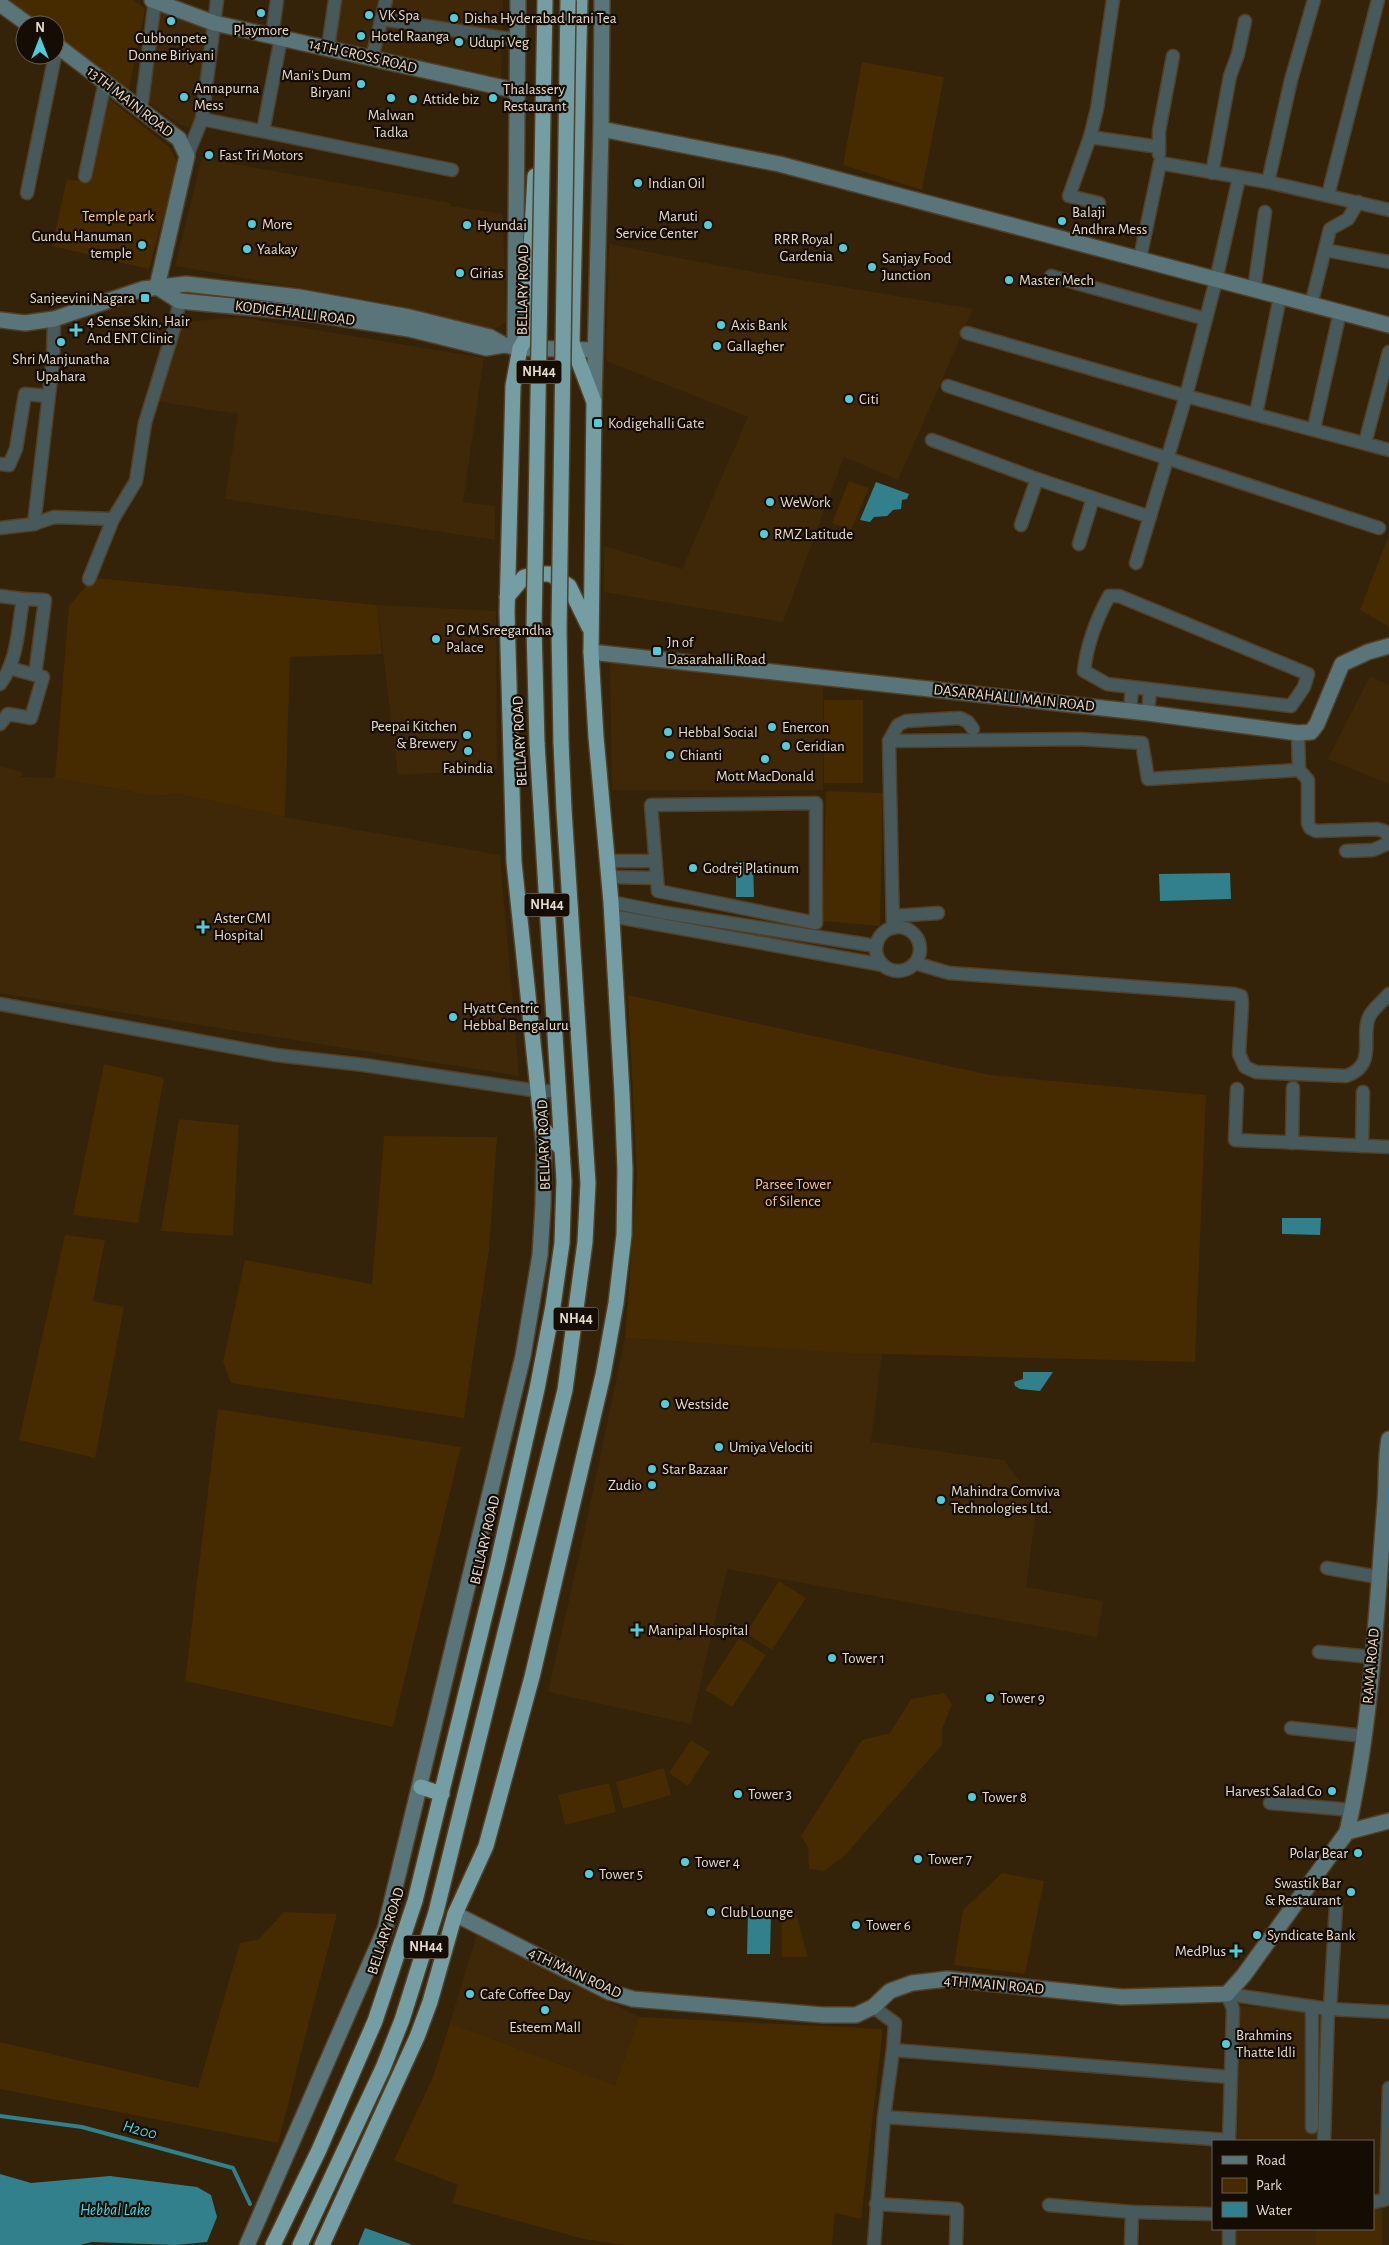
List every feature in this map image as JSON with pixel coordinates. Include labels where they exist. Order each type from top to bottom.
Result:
[{"type":"highway","name":"BELLARY ROAD","points":[[538,0],[536,164],[526,338],[520,348],[513,399],[507,597],[514,862],[542,1128]]},
{"type":"highway","name":"BELLARY ROAD","points":[[273,2245],[297,2196],[375,2021],[415,1901],[499,1556],[537,1389],[562,1243],[564,1181],[537,743],[534,627],[545,0]]},
{"type":"highway","name":"NH44","points":[[300,2245],[383,2068],[402,2020],[436,1912],[565,1390],[584,1251],[588,1183],[564,810],[559,630],[568,0]]},
{"type":"highway","points":[[322,2245],[417,2037],[430,2002],[455,1914],[486,1846],[532,1677],[603,1375],[616,1303],[624,1235],[626,1170],[611,909],[596,737],[592,652],[594,402],[574,349],[580,0]]},
{"type":"highway","points":[[507,597],[524,577],[550,574],[569,586],[592,634]]},
{"type":"highway","points":[[542,1128],[562,1149]]},
{"type":"highway","points":[[421,1787],[442,1794]]},
{"type":"street","points":[[157,287],[187,156],[202,119],[217,0]]},
{"type":"street","points":[[263,131],[276,37],[277,0]]},
{"type":"street","points":[[328,48],[335,0]]},
{"type":"street","points":[[372,58],[386,0]]},
{"type":"street","points":[[518,0],[515,338],[520,348]]},
{"type":"street","points":[[594,402],[601,129],[602,0]]},
{"type":"street","points":[[1099,203],[1069,196],[1090,137],[1097,109],[1109,42],[1113,0]]},
{"type":"street","points":[[1268,182],[1291,80],[1314,0]]},
{"type":"street","points":[[1328,195],[1378,0]]},
{"type":"street","points":[[141,110],[154,1]]},
{"type":"street","name":"14TH CROSS ROAD","points":[[154,1],[214,22],[518,91]]},
{"type":"street","points":[[0,4],[15,15]]},
{"type":"street","points":[[381,19],[518,40]]},
{"type":"street","points":[[1212,173],[1230,76],[1238,54],[1245,22]]},
{"type":"street","name":"13TH MAIN ROAD","points":[[65,52],[179,139],[187,156]]},
{"type":"street","points":[[1140,258],[1160,163],[1159,131],[1173,56]]},
{"type":"street","points":[[27,193],[52,65]]},
{"type":"street","points":[[85,176],[105,82]]},
{"type":"street","points":[[202,119],[452,170]]},
{"type":"street","points":[[601,129],[778,164],[1389,325]]},
{"type":"street","points":[[1090,137],[1159,147]]},
{"type":"street","points":[[1160,163],[1268,182],[1388,207]]},
{"type":"street","points":[[1136,562],[1186,396],[1216,280],[1239,178]]},
{"type":"street","points":[[1311,305],[1330,229],[1348,219],[1358,202]]},
{"type":"street","points":[[1254,290],[1265,212]]},
{"type":"street","points":[[1325,250],[1389,262]]},
{"type":"street","points":[[1051,276],[1206,319]]},
{"type":"street","points":[[0,320],[25,323],[54,319],[120,296],[157,287],[186,284],[299,297],[409,317],[490,337],[504,345]]},
{"type":"street","name":"KODIGEHALLI ROAD","points":[[157,287],[179,300],[308,313],[409,329],[452,338],[486,348],[504,345],[520,348],[595,350]]},
{"type":"street","points":[[1256,414],[1280,297]]},
{"type":"street","points":[[89,579],[113,519],[136,481],[144,423],[176,322],[179,300]]},
{"type":"street","points":[[1314,428],[1340,312]]},
{"type":"street","points":[[34,524],[53,360],[54,319]]},
{"type":"street","points":[[967,333],[1186,396],[1314,428],[1389,450]]},
{"type":"street","points":[[1365,443],[1389,352]]},
{"type":"street","points":[[948,386],[1379,528]]},
{"type":"street","points":[[0,464],[9,465],[16,449],[25,394],[48,396]]},
{"type":"street","points":[[932,440],[1037,479],[1150,517]]},
{"type":"street","points":[[1021,525],[1037,479]]},
{"type":"street","points":[[1079,544],[1093,498]]},
{"type":"street","points":[[0,528],[34,524],[54,517],[113,519]]},
{"type":"street","points":[[0,596],[45,600],[35,675]]},
{"type":"street","points":[[1109,596],[1118,596],[1308,674],[1304,687],[1291,706],[1150,690],[1106,684],[1084,671],[1087,647],[1109,596]]},
{"type":"street","points":[[0,684],[7,675],[15,646],[23,599]]},
{"type":"street","points":[[1389,646],[1368,652],[1342,664],[1317,724],[1311,732],[1298,733],[1299,770],[1308,780],[1308,823],[1310,828],[1316,831],[1377,829],[1384,830],[1389,837]]},
{"type":"street","name":"DASARAHALLI MAIN ROAD","points":[[592,652],[1148,713],[1298,733]]},
{"type":"street","points":[[0,724],[8,714],[31,718],[43,677],[9,668]]},
{"type":"street","points":[[1130,711],[1132,688]]},
{"type":"street","points":[[1148,713],[1150,690]]},
{"type":"street","points":[[893,922],[889,741],[898,725],[906,721],[960,718],[968,722],[973,729]]},
{"type":"street","points":[[889,741],[1080,739],[1142,743],[1148,779],[1299,770]]},
{"type":"street","points":[[816,803],[816,923],[658,891],[656,878],[651,805],[816,803]]},
{"type":"street","points":[[1346,851],[1374,850],[1389,844]]},
{"type":"street","points":[[608,869],[655,861]]},
{"type":"street","points":[[608,869],[656,878]]},
{"type":"street","points":[[611,909],[903,971],[915,963],[920,951],[917,938],[907,929],[893,922]]},
{"type":"street","points":[[611,909],[666,913],[876,946]]},
{"type":"street","points":[[883,966],[878,960],[876,946],[882,934],[893,922],[938,913]]},
{"type":"street","points":[[915,963],[949,973],[1241,996],[1239,1054],[1245,1067],[1256,1072],[1346,1076],[1356,1072],[1364,1063],[1370,1016],[1389,994]]},
{"type":"street","points":[[0,1004],[276,1055],[364,1065],[538,1091],[559,1091]]},
{"type":"street","points":[[1292,1143],[1293,1088]]},
{"type":"street","points":[[1237,1089],[1235,1140],[1389,1147]]},
{"type":"street","points":[[1362,1146],[1363,1092]]},
{"type":"street","points":[[248,2244],[386,1929],[524,1356],[540,1255],[544,1148],[542,1128]]},
{"type":"street","name":"RAMA ROAD","points":[[1347,1832],[1357,1790],[1372,1657],[1378,1577],[1386,1532],[1389,1440]]},
{"type":"street","points":[[1327,1568],[1378,1577]]},
{"type":"street","points":[[1319,1652],[1372,1657]]},
{"type":"street","points":[[1291,1728],[1364,1736]]},
{"type":"street","points":[[1270,1803],[1352,1810]]},
{"type":"street","points":[[1227,1994],[1244,1975],[1347,1832],[1389,1821]]},
{"type":"street","points":[[1324,2140],[1329,2009],[1336,1906]]},
{"type":"street","name":"4TH MAIN ROAD","points":[[455,1914],[609,1992],[633,1999],[823,2015],[856,2015],[873,2007],[890,1991],[912,1983],[947,1979],[1122,1997],[1227,1994]]},
{"type":"street","points":[[1227,1994],[1329,2009],[1389,2012]]},
{"type":"street","points":[[1227,1994],[1232,2009],[1229,2140]]},
{"type":"street","points":[[873,2007],[895,2023],[884,2117],[874,2245]]},
{"type":"street","points":[[1312,2007],[1312,2127]]},
{"type":"street","points":[[893,2050],[1230,2077]]},
{"type":"street","points":[[1374,2202],[1381,2202],[1386,2196],[1389,2088]]},
{"type":"street","points":[[884,2117],[1215,2140]]},
{"type":"street","points":[[876,2204],[957,2209],[956,2245]]},
{"type":"street","points":[[1049,2205],[1132,2212],[1212,2214]]},
{"type":"street","points":[[1131,2245],[1132,2212]]},
{"type":"street","points":[[1228,2245],[1229,2230]]},
{"type":"shaded area","points":[[340,0],[503,0],[501,80],[334,44]]},
{"type":"shaded area","points":[[161,11],[208,25],[194,129],[180,125],[148,102]]},
{"type":"shaded area","points":[[202,158],[451,203],[451,206],[503,214],[506,322],[491,329],[300,288],[175,266]]},
{"type":"shaded area","points":[[609,244],[720,266],[973,309],[898,480],[844,457],[783,622],[604,592],[604,546],[682,569],[748,417],[606,361]]},
{"type":"shaded area","points":[[239,317],[484,358],[463,502],[495,506],[495,540],[225,499],[238,414],[155,401],[184,322]]},
{"type":"shaded area","points":[[377,605],[496,611],[497,769],[398,775]]},
{"type":"shaded area","points":[[610,662],[823,682],[823,790],[612,790]]},
{"type":"shaded area","points":[[1370,676],[1389,685],[1389,784],[1328,759]]},
{"type":"shaded area","name":"Aster CMI Hospital","points":[[0,766],[22,772],[21,777],[55,778],[154,796],[179,794],[285,817],[500,855],[519,1076],[0,993]]},
{"type":"shaded area","points":[[625,1338],[882,1354],[871,1442],[1004,1460],[1037,1505],[1026,1587],[1103,1601],[1097,1637],[727,1569],[691,1724],[548,1692],[582,1543]]},
{"type":"shaded area","points":[[477,1934],[639,2017],[615,2085],[450,2023]]},
{"type":"shaded area","points":[[1240,2006],[1283,2008],[1318,2015],[1317,2140],[1237,2140]]},
{"type":"shaded area","points":[[1235,2230],[1316,2230],[1316,2245],[1235,2245]]},
{"type":"green space","points":[[3,0],[134,0],[145,9],[128,94],[65,47],[65,15],[23,15]]},
{"type":"green space","points":[[862,62],[944,77],[922,190],[843,165]]},
{"type":"green space","name":"Temple park","points":[[107,97],[170,148],[178,164],[149,269],[52,246],[67,179],[89,183]]},
{"type":"green space","points":[[849,481],[869,488],[851,530],[832,523]]},
{"type":"green space","points":[[1389,534],[1389,627],[1360,610]]},
{"type":"green space","points":[[93,578],[377,605],[382,654],[290,657],[285,817],[179,794],[154,796],[55,778],[69,606]]},
{"type":"green space","points":[[824,700],[863,700],[863,783],[824,783]]},
{"type":"green space","points":[[826,791],[883,793],[880,926],[823,921]]},
{"type":"green space","name":"Parsee Tower of Silence","points":[[628,995],[990,1075],[1206,1095],[1195,1362],[846,1353],[625,1338],[637,1178]]},
{"type":"green space","points":[[104,1064],[164,1078],[138,1223],[73,1215]]},
{"type":"green space","points":[[179,1119],[239,1125],[233,1236],[161,1231]]},
{"type":"green space","points":[[384,1136],[497,1137],[489,1250],[464,1418],[231,1383],[223,1362],[245,1260],[372,1284]]},
{"type":"green space","points":[[65,1235],[105,1240],[93,1301],[124,1307],[95,1458],[19,1440]]},
{"type":"green space","points":[[218,1409],[461,1447],[393,1727],[185,1681]]},
{"type":"green space","points":[[779,1581],[806,1598],[772,1650],[746,1633]]},
{"type":"green space","points":[[739,1638],[766,1655],[732,1707],[705,1690]]},
{"type":"green space","points":[[944,1693],[952,1704],[942,1730],[942,1745],[845,1855],[825,1871],[809,1869],[808,1847],[801,1836],[862,1740],[890,1733],[911,1699]]},
{"type":"green space","points":[[691,1740],[710,1752],[688,1786],[669,1773]]},
{"type":"green space","points":[[664,1768],[671,1795],[623,1809],[616,1782]]},
{"type":"green space","points":[[609,1783],[616,1812],[565,1825],[558,1795]]},
{"type":"green space","points":[[1002,1873],[1044,1881],[1025,1974],[954,1965],[963,1910]]},
{"type":"green space","points":[[284,1912],[337,1914],[278,2143],[0,2089],[0,2042],[198,2088],[240,1943],[259,1939]]},
{"type":"green space","points":[[796,1914],[808,1957],[782,1957],[782,1915]]},
{"type":"green space","points":[[639,2017],[883,2029],[861,2219],[835,2213],[832,2245],[625,2245],[584,2239],[452,2203],[458,2185],[394,2160],[433,2077],[450,2023],[615,2085]]},
{"type":"green space","points":[[1374,2209],[1382,2209],[1382,2245],[1316,2245],[1316,2230],[1374,2230]]},
{"type":"water","points":[[876,482],[909,494],[907,499],[902,500],[901,509],[893,510],[887,516],[874,517],[870,522],[860,520]]},
{"type":"water","points":[[736,862],[753,862],[754,897],[736,897]]},
{"type":"water","points":[[1230,873],[1231,899],[1160,901],[1159,874]]},
{"type":"water","points":[[1282,1218],[1321,1218],[1320,1235],[1282,1234]]},
{"type":"water","points":[[1023,1372],[1053,1372],[1040,1391],[1020,1389],[1015,1386],[1014,1382],[1023,1379]]},
{"type":"water","points":[[748,1912],[771,1912],[770,1954],[747,1954]]},
{"type":"water","name":"Hebbal Lake","points":[[0,2174],[31,2183],[110,2176],[197,2187],[211,2195],[217,2217],[207,2242],[176,2245],[92,2242],[80,2245],[0,2245]]},
{"type":"water","points":[[365,2228],[413,2245],[358,2245]]},
{"type":"waterway","name":"H200","points":[[0,2116],[82,2127],[233,2168],[250,2204]]},
{"type":"place","name":"Playmore","points":[[261,13]]},
{"type":"place","name":"VK Spa","points":[[369,15]]},
{"type":"place","name":"Disha Hyderabad Irani Tea","points":[[454,18]]},
{"type":"place","name":"Cubbonpete Donne Biriyani","points":[[171,21]]},
{"type":"place","name":"Hotel Raanga","points":[[361,36]]},
{"type":"place","name":"Udupi Veg","points":[[459,42]]},
{"type":"place","name":"Mani's Dum Biryani","points":[[361,84]]},
{"type":"place","name":"Annapurna Mess","points":[[184,97]]},
{"type":"place","name":"Malwan Tadka","points":[[391,98]]},
{"type":"place","name":"Thalassery Restaurant","points":[[493,98]]},
{"type":"place","name":"Attide biz","points":[[413,99]]},
{"type":"place","name":"Fast Tri Motors","points":[[209,155]]},
{"type":"place","name":"Indian Oil","points":[[638,183]]},
{"type":"place","name":"Balaji Andhra Mess","points":[[1062,221]]},
{"type":"place","name":"More","points":[[252,224]]},
{"type":"place","name":"Hyundai","points":[[467,225]]},
{"type":"place","name":"Maruti Service Center","points":[[708,225]]},
{"type":"place","name":"Gundu Hanuman temple","points":[[142,245]]},
{"type":"place","name":"RRR Royal Gardenia","points":[[843,248]]},
{"type":"place","name":"Yaakay","points":[[247,249]]},
{"type":"place","name":"Sanjay Food Junction","points":[[872,267]]},
{"type":"place","name":"Girias","points":[[460,273]]},
{"type":"place","name":"Master Mech","points":[[1009,280]]},
{"type":"place","name":"Sanjeevini Nagara","points":[[145,298]]},
{"type":"place","name":"Axis Bank","points":[[721,325]]},
{"type":"place","name":"4 Sense Skin, Hair And ENT Clinic","points":[[76,330]]},
{"type":"place","name":"Shri Manjunatha Upahara","points":[[61,342]]},
{"type":"place","name":"Gallagher","points":[[717,346]]},
{"type":"place","name":"Citi","points":[[849,399]]},
{"type":"place","name":"Kodigehalli Gate","points":[[598,423]]},
{"type":"place","name":"WeWork","points":[[770,502]]},
{"type":"place","name":"RMZ Latitude","points":[[764,534]]},
{"type":"place","name":"P G M Sreegandha Palace","points":[[436,639]]},
{"type":"place","name":"Jn of Dasarahalli Road","points":[[657,651]]},
{"type":"place","name":"Enercon","points":[[772,727]]},
{"type":"place","name":"Hebbal Social","points":[[668,732]]},
{"type":"place","name":"Peepai Kitchen & Brewery","points":[[467,735]]},
{"type":"place","name":"Ceridian","points":[[786,746]]},
{"type":"place","name":"Fabindia","points":[[468,751]]},
{"type":"place","name":"Chianti","points":[[670,755]]},
{"type":"place","name":"Mott MacDonald","points":[[765,759]]},
{"type":"place","name":"Godrej Platinum","points":[[693,868]]},
{"type":"place","name":"Aster CMI Hospital","points":[[203,927]]},
{"type":"place","name":"Hyatt Centric Hebbal Bengaluru","points":[[453,1017]]},
{"type":"place","name":"Westside","points":[[665,1404]]},
{"type":"place","name":"Umiya Velociti","points":[[719,1447]]},
{"type":"place","name":"Star Bazaar","points":[[652,1469]]},
{"type":"place","name":"Zudio","points":[[652,1485]]},
{"type":"place","name":"Mahindra Comviva Technologies Ltd.","points":[[941,1500]]},
{"type":"place","name":"Manipal Hospital","points":[[637,1630]]},
{"type":"place","name":"Tower 1","points":[[832,1658]]},
{"type":"place","name":"Tower 9","points":[[990,1698]]},
{"type":"place","name":"Harvest Salad Co","points":[[1332,1791]]},
{"type":"place","name":"Tower 3","points":[[738,1794]]},
{"type":"place","name":"Tower 8","points":[[972,1797]]},
{"type":"place","name":"Polar Bear","points":[[1358,1853]]},
{"type":"place","name":"Tower 7","points":[[918,1859]]},
{"type":"place","name":"Tower 4","points":[[685,1862]]},
{"type":"place","name":"Tower 5","points":[[589,1874]]},
{"type":"place","name":"Swastik Bar & Restaurant","points":[[1351,1892]]},
{"type":"place","name":"Club Lounge","points":[[711,1912]]},
{"type":"place","name":"Tower 6","points":[[856,1925]]},
{"type":"place","name":"Syndicate Bank","points":[[1257,1935]]},
{"type":"place","name":"MedPlus","points":[[1236,1951]]},
{"type":"place","name":"Cafe Coffee Day","points":[[470,1994]]},
{"type":"place","name":"Esteem Mall","points":[[545,2010]]},
{"type":"place","name":"Brahmins Thatte Idli","points":[[1226,2044]]}]
